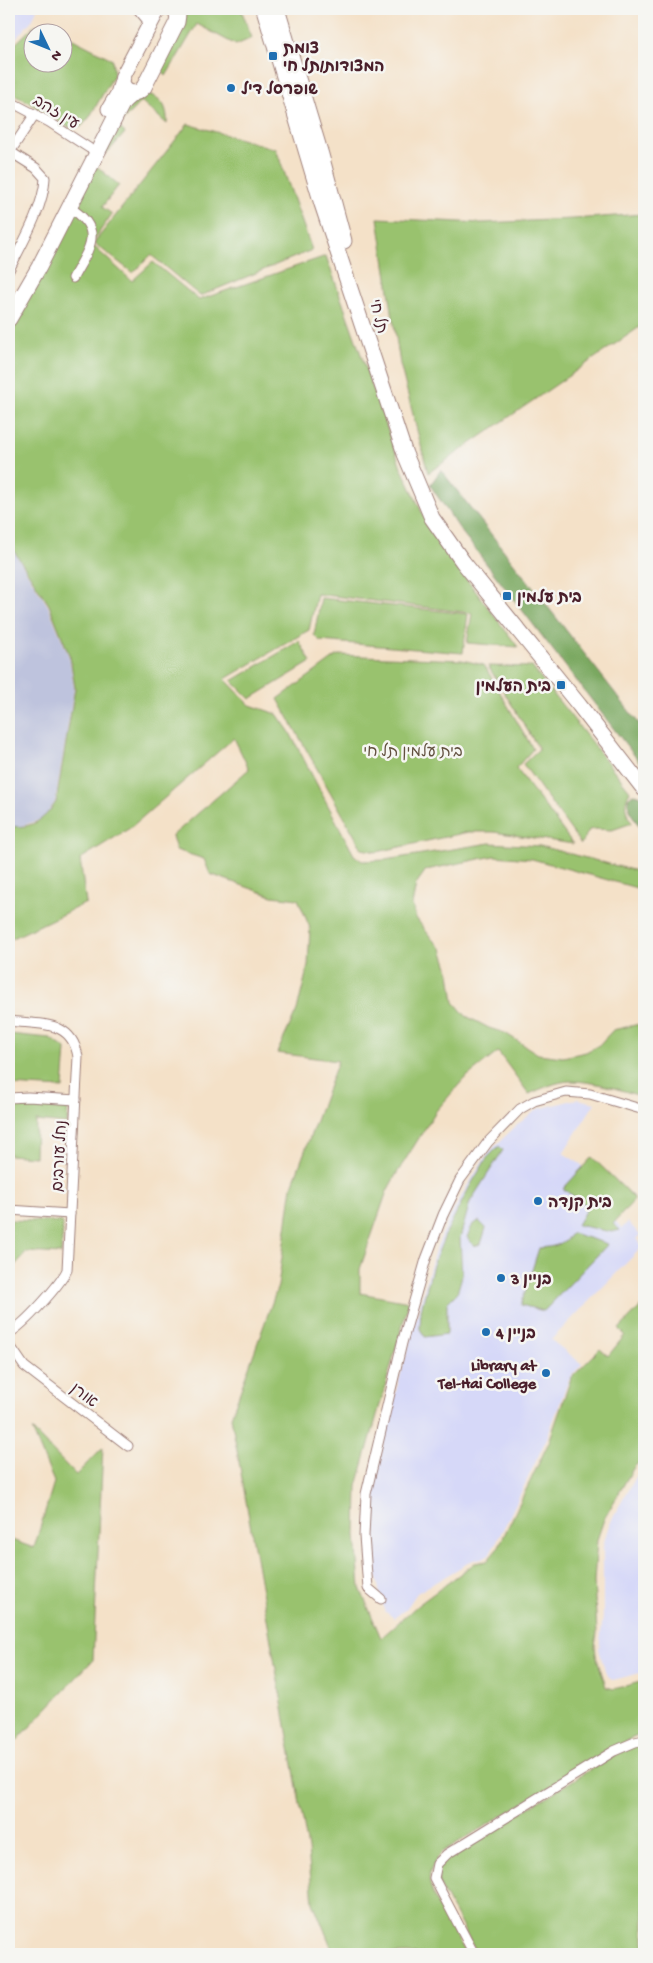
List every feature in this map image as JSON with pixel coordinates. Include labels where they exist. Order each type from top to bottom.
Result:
[{"type":"highway","points":[[9,319],[39,266],[123,102],[133,93],[138,92],[144,87],[177,22],[176,10]]},
{"type":"highway","name":"תל חי","points":[[268,11],[336,208],[370,347],[405,454],[425,503],[442,534],[644,789]]},
{"type":"highway","points":[[9,302],[118,94],[123,76],[149,12]]},
{"type":"highway","points":[[122,81],[123,88],[133,93]]},
{"type":"street","name":"עין זהב","points":[[9,101],[35,114],[89,148]]},
{"type":"street","points":[[9,270],[33,220],[45,189],[45,178],[36,168],[9,152],[35,114]]},
{"type":"street","points":[[69,207],[84,217],[91,234],[89,249],[73,278]]},
{"type":"street","name":"נחל עורבים","points":[[9,1021],[62,1029],[72,1038],[78,1057],[67,1270],[58,1284],[19,1326],[12,1337],[10,1347]]},
{"type":"street","points":[[381,1599],[368,1588],[364,1536],[366,1494],[402,1343],[426,1259],[442,1215],[460,1180],[488,1142],[520,1109],[534,1101],[566,1092],[590,1094],[644,1110]]},
{"type":"street","points":[[9,1098],[28,1097],[76,1100]]},
{"type":"street","points":[[9,1210],[70,1214]]},
{"type":"street","name":"נחל עורבים","points":[[9,1333],[19,1326]]},
{"type":"street","name":"אורן","points":[[10,1347],[24,1366],[128,1446]]},
{"type":"street","name":"אורן","points":[[9,1361],[24,1366]]},
{"type":"street","points":[[474,1954],[436,1885],[434,1878],[437,1864],[447,1854],[606,1756],[626,1745],[644,1740]]},
{"type":"shaded area","points":[[9,9],[37,9],[30,22],[22,22],[22,31],[9,46]]},
{"type":"shaded area","points":[[9,544],[48,606],[69,657],[74,688],[55,802],[46,815],[39,820],[19,827],[9,825]]},
{"type":"shaded area","points":[[577,1099],[595,1103],[563,1153],[582,1165],[590,1195],[622,1228],[628,1222],[640,1235],[636,1239],[643,1246],[551,1340],[582,1364],[569,1379],[547,1438],[490,1554],[482,1559],[473,1560],[417,1593],[406,1609],[394,1618],[386,1612],[376,1575],[372,1494],[388,1420],[434,1253],[450,1217],[488,1153],[518,1124],[538,1109]]},
{"type":"shaded area","points":[[644,1467],[644,1672],[613,1680],[606,1674],[599,1649],[603,1617],[603,1546],[614,1515],[639,1472]]},
{"type":"green space","points":[[184,9],[241,9],[252,38],[236,45],[197,24],[166,76],[160,66],[180,28]]},
{"type":"green space","points":[[22,38],[22,72],[72,72],[72,39],[112,59],[114,75],[89,118],[81,127],[68,127],[18,96],[9,93],[9,50]]},
{"type":"green space","points":[[148,94],[157,98],[164,105],[167,114],[167,124],[141,101],[118,126],[125,133],[107,153],[101,149],[125,110],[137,98]]},
{"type":"green space","points":[[188,124],[276,149],[312,250],[200,296],[151,255],[133,273],[94,243]]},
{"type":"green space","points":[[96,166],[119,185],[102,207],[112,214],[91,244],[132,281],[153,262],[199,300],[326,256],[401,467],[432,534],[518,647],[467,643],[472,613],[317,594],[309,630],[225,679],[250,705],[277,714],[289,731],[354,855],[362,861],[385,860],[490,843],[540,846],[644,873],[644,890],[532,859],[494,856],[426,870],[416,884],[412,905],[416,918],[442,949],[450,973],[454,1002],[466,1016],[489,1028],[505,1033],[538,1054],[563,1057],[586,1052],[599,1045],[613,1030],[644,1023],[644,1097],[599,1084],[580,1081],[566,1081],[529,1094],[498,1052],[464,1079],[436,1111],[387,1191],[360,1269],[360,1293],[409,1302],[357,1486],[356,1535],[360,1588],[381,1638],[418,1605],[475,1563],[487,1561],[498,1548],[549,1442],[571,1378],[600,1349],[608,1356],[625,1335],[619,1329],[644,1303],[644,1458],[634,1467],[604,1519],[597,1540],[594,1581],[597,1633],[596,1655],[606,1687],[614,1689],[644,1681],[644,1736],[637,1736],[624,1742],[442,1852],[434,1863],[429,1880],[441,1911],[467,1954],[334,1954],[313,1902],[308,1849],[231,1417],[278,1286],[292,1186],[338,1061],[277,1053],[297,1010],[308,966],[310,928],[298,899],[272,896],[210,874],[204,859],[176,850],[172,836],[249,769],[234,738],[130,828],[80,859],[86,903],[9,940],[9,826],[24,826],[37,822],[47,814],[56,802],[75,688],[70,657],[49,605],[9,543],[9,332]]},
{"type":"green space","points":[[644,214],[644,324],[428,473],[400,364],[378,218],[482,223]]},
{"type":"green space","points":[[441,470],[644,730],[644,768],[461,531],[430,485]]},
{"type":"green space","points":[[321,598],[468,614],[463,653],[320,641],[314,635]]},
{"type":"green space","points":[[299,641],[311,662],[250,699],[232,681]]},
{"type":"green space","name":"בית עלמין תל חי","points":[[338,655],[462,660],[484,665],[533,749],[516,768],[573,844],[494,832],[468,832],[377,852],[362,849],[278,699]]},
{"type":"green space","points":[[488,666],[532,667],[630,791],[626,800],[626,807],[632,823],[612,830],[589,830],[581,844],[523,764],[539,749]]},
{"type":"green space","points":[[633,794],[639,795],[644,801],[644,834],[629,810],[628,798]]},
{"type":"green space","points":[[9,1034],[50,1038],[66,1049],[63,1088],[9,1085]]},
{"type":"green space","points":[[19,1104],[68,1107],[67,1124],[36,1121],[35,1157],[9,1155],[9,1106]]},
{"type":"green space","points":[[499,1146],[503,1150],[470,1202],[460,1238],[462,1276],[457,1293],[447,1303],[447,1334],[425,1337],[420,1329],[421,1310],[433,1265],[446,1233],[470,1186],[487,1158]]},
{"type":"green space","points":[[592,1157],[635,1199],[613,1224],[620,1230],[612,1232],[577,1225],[588,1206],[563,1189]]},
{"type":"green space","points":[[9,1220],[61,1222],[63,1225],[61,1254],[27,1252],[9,1272]]},
{"type":"green space","points":[[479,1221],[486,1228],[481,1244],[474,1246],[467,1237],[473,1224]]},
{"type":"green space","points":[[572,1233],[608,1244],[544,1311],[521,1305],[539,1248],[558,1245]]},
{"type":"green space","points":[[32,1430],[76,1475],[103,1447],[93,1660],[9,1749],[9,1539],[34,1548],[54,1482]]},
{"type":"green space","points":[[644,1742],[644,1954],[477,1954],[439,1884],[437,1872],[443,1860],[616,1754]]},
{"type":"place","name":"צומת המצודות/תל חי","points":[[273,56]]},
{"type":"place","name":"שופרסל דיל","points":[[231,88]]},
{"type":"place","name":"בית עלמין","points":[[507,596]]},
{"type":"place","name":"בית העלמין","points":[[561,685]]},
{"type":"place","name":"בית קנדה","points":[[538,1201]]},
{"type":"place","name":"בניין 3","points":[[501,1278]]},
{"type":"place","name":"בניין 4","points":[[486,1332]]},
{"type":"place","name":"Library at Tel-Hai College","points":[[546,1373]]}]
